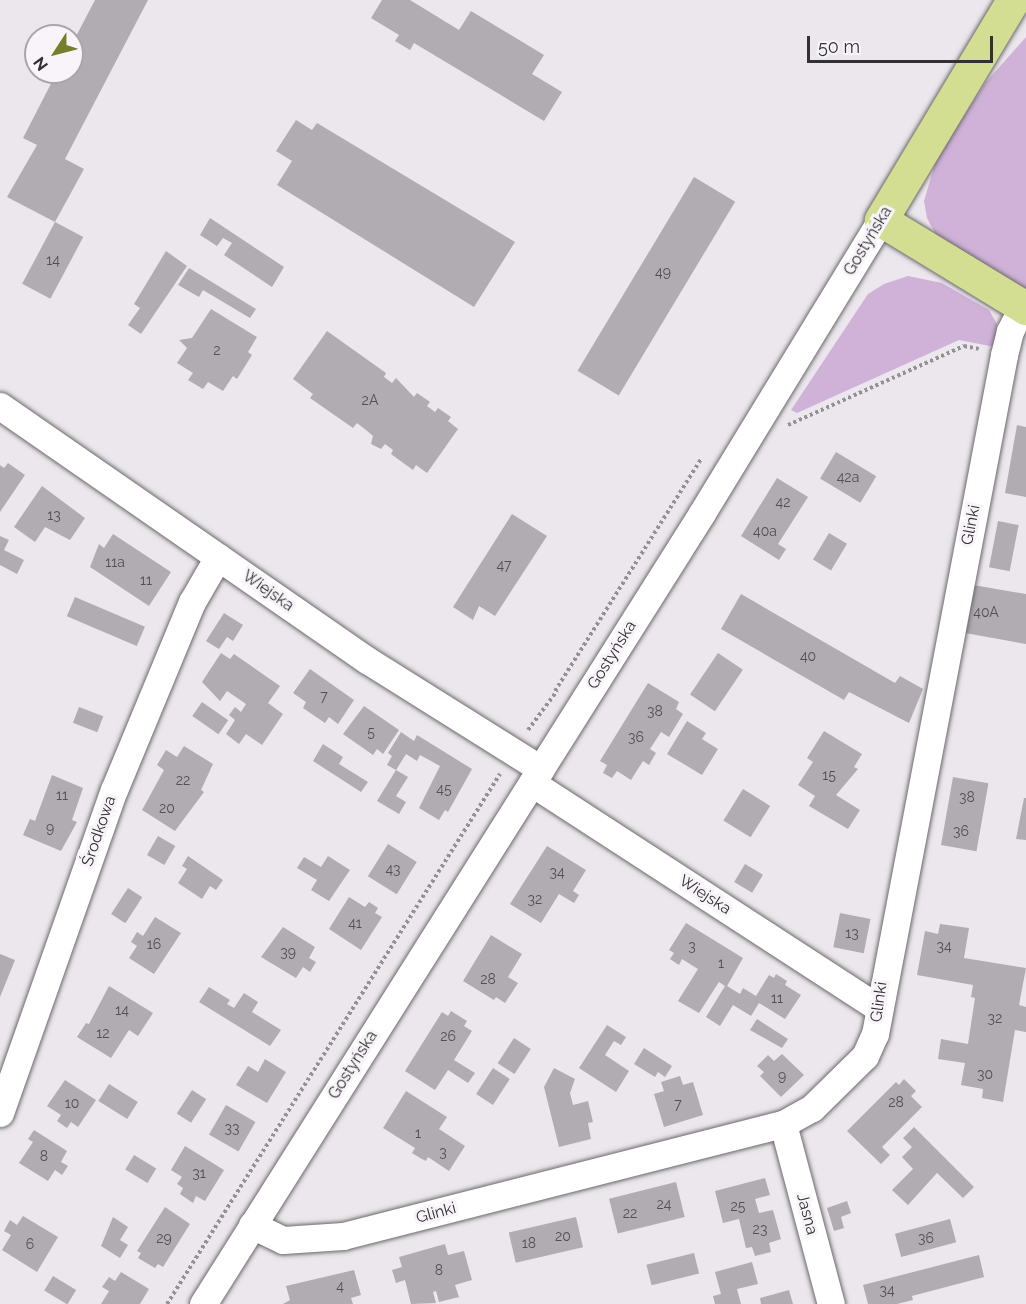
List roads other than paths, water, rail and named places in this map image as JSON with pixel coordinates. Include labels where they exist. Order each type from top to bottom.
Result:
[{"type":"main road","name":"Gostyńska","points":[[881,220],[1013,0]]},
{"type":"main road","points":[[881,220],[1025,307]]},
{"type":"street","name":"Gostyńska","points":[[204,1304],[536,776],[881,220]]},
{"type":"street","name":"Glinki","points":[[252,1226],[283,1240],[343,1236],[783,1124],[812,1108],[865,1056],[873,1042],[1004,355],[1025,307]]},
{"type":"street","name":"Wiejska","points":[[0,406],[536,776],[878,1008]]},
{"type":"street","name":"Środkowa","points":[[0,1113],[114,790],[192,602],[218,557]]},
{"type":"street","name":"Jasna","points":[[783,1124],[831,1304]]}]
